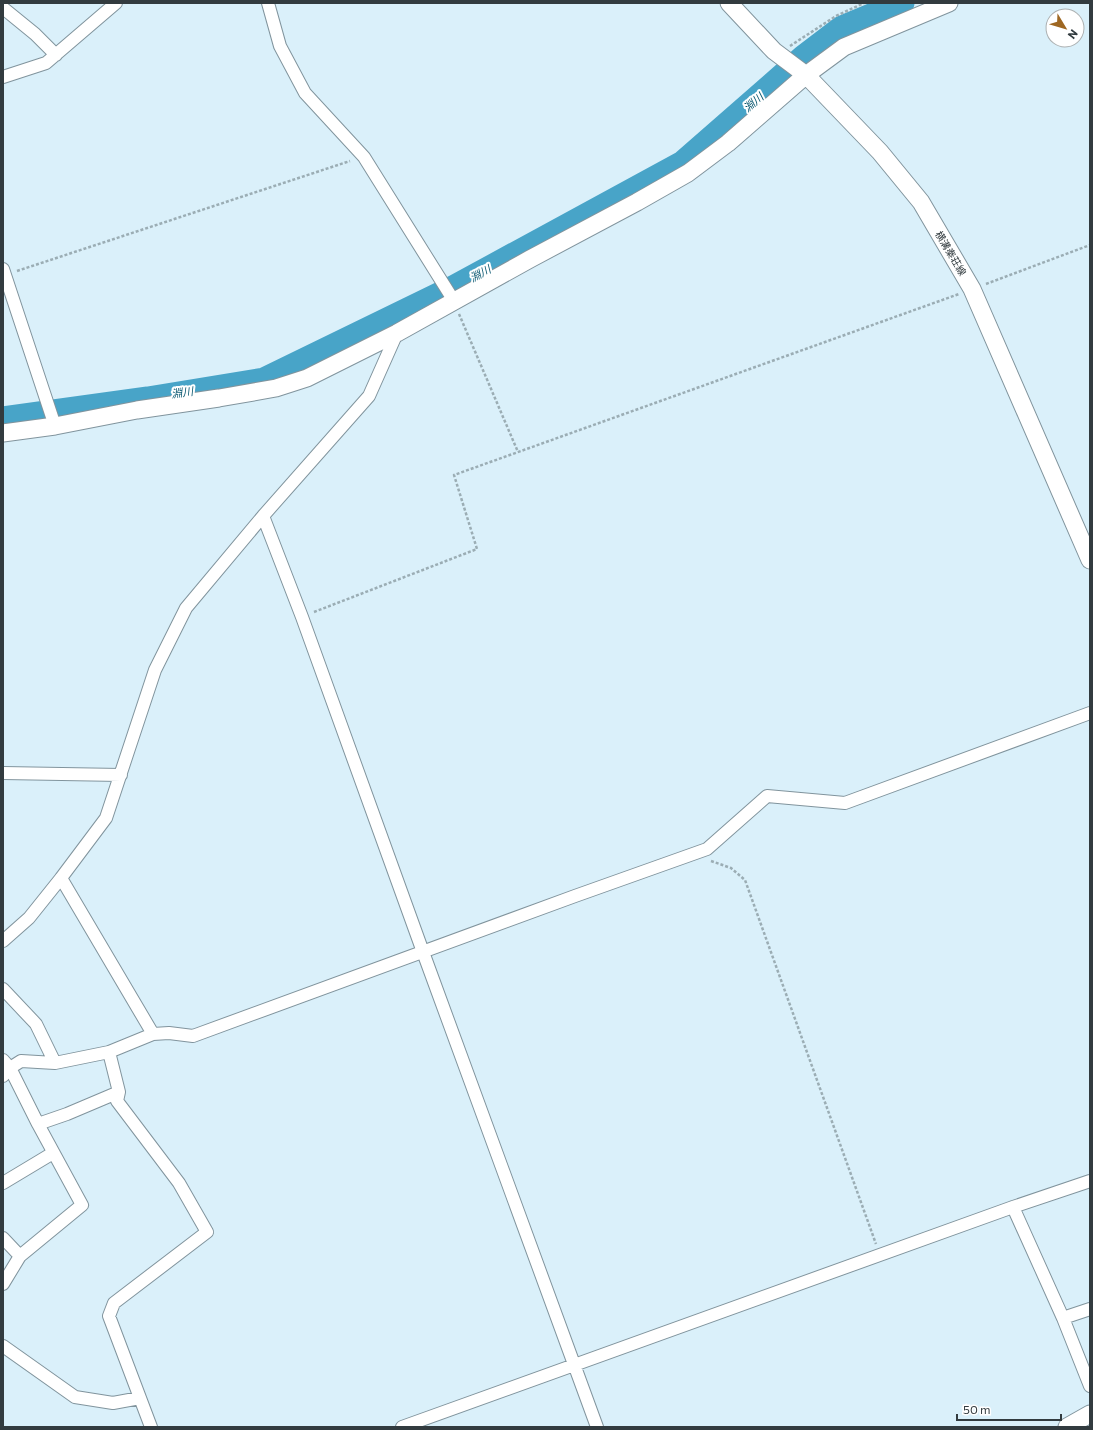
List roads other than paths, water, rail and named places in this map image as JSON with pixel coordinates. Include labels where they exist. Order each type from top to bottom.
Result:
[{"type":"street","points":[[3,77],[46,63],[116,3]]},
{"type":"street","points":[[268,3],[280,46],[305,93],[364,156],[454,301]]},
{"type":"street","name":"横溝秦荘線","points":[[729,3],[774,51],[806,75],[880,152],[921,202],[972,289],[1090,560]]},
{"type":"street","points":[[3,433],[55,426],[137,410],[276,388],[307,378],[397,333],[688,173],[728,143],[806,75],[844,47],[949,3]]},
{"type":"street","points":[[3,8],[35,34],[56,56]]},
{"type":"street","points":[[4,272],[55,426]]},
{"type":"street","points":[[3,941],[29,918],[106,818],[155,670],[186,608],[263,516],[369,396],[397,333]]},
{"type":"street","points":[[263,516],[302,616],[597,1427]]},
{"type":"street","points":[[3,1284],[20,1256],[82,1205],[38,1124],[5,1068],[21,1060],[56,1063],[109,1052],[153,1034],[169,1033],[193,1036],[707,849],[767,796],[845,803],[1090,713]]},
{"type":"street","points":[[3,773],[120,775]]},
{"type":"street","points":[[61,878],[153,1034]]},
{"type":"street","points":[[3,989],[36,1024],[56,1063]]},
{"type":"street","points":[[109,1052],[119,1092],[117,1101],[179,1183],[207,1232],[114,1303],[109,1316],[151,1427]]},
{"type":"street","points":[[38,1124],[67,1114],[119,1092]]},
{"type":"street","points":[[3,1183],[53,1153]]},
{"type":"street","points":[[402,1427],[1013,1207],[1090,1181]]},
{"type":"street","points":[[1013,1207],[1063,1318],[1090,1386]]},
{"type":"street","points":[[3,1238],[20,1256]]},
{"type":"street","points":[[1063,1318],[1090,1309]]},
{"type":"street","points":[[3,1346],[75,1398],[113,1403],[140,1398]]},
{"type":"street","points":[[1067,1427],[1090,1414]]},
{"type":"waterway","name":"淵川","points":[[3,419],[148,399],[264,380],[455,287],[683,163],[804,57],[842,28],[902,3]]}]
